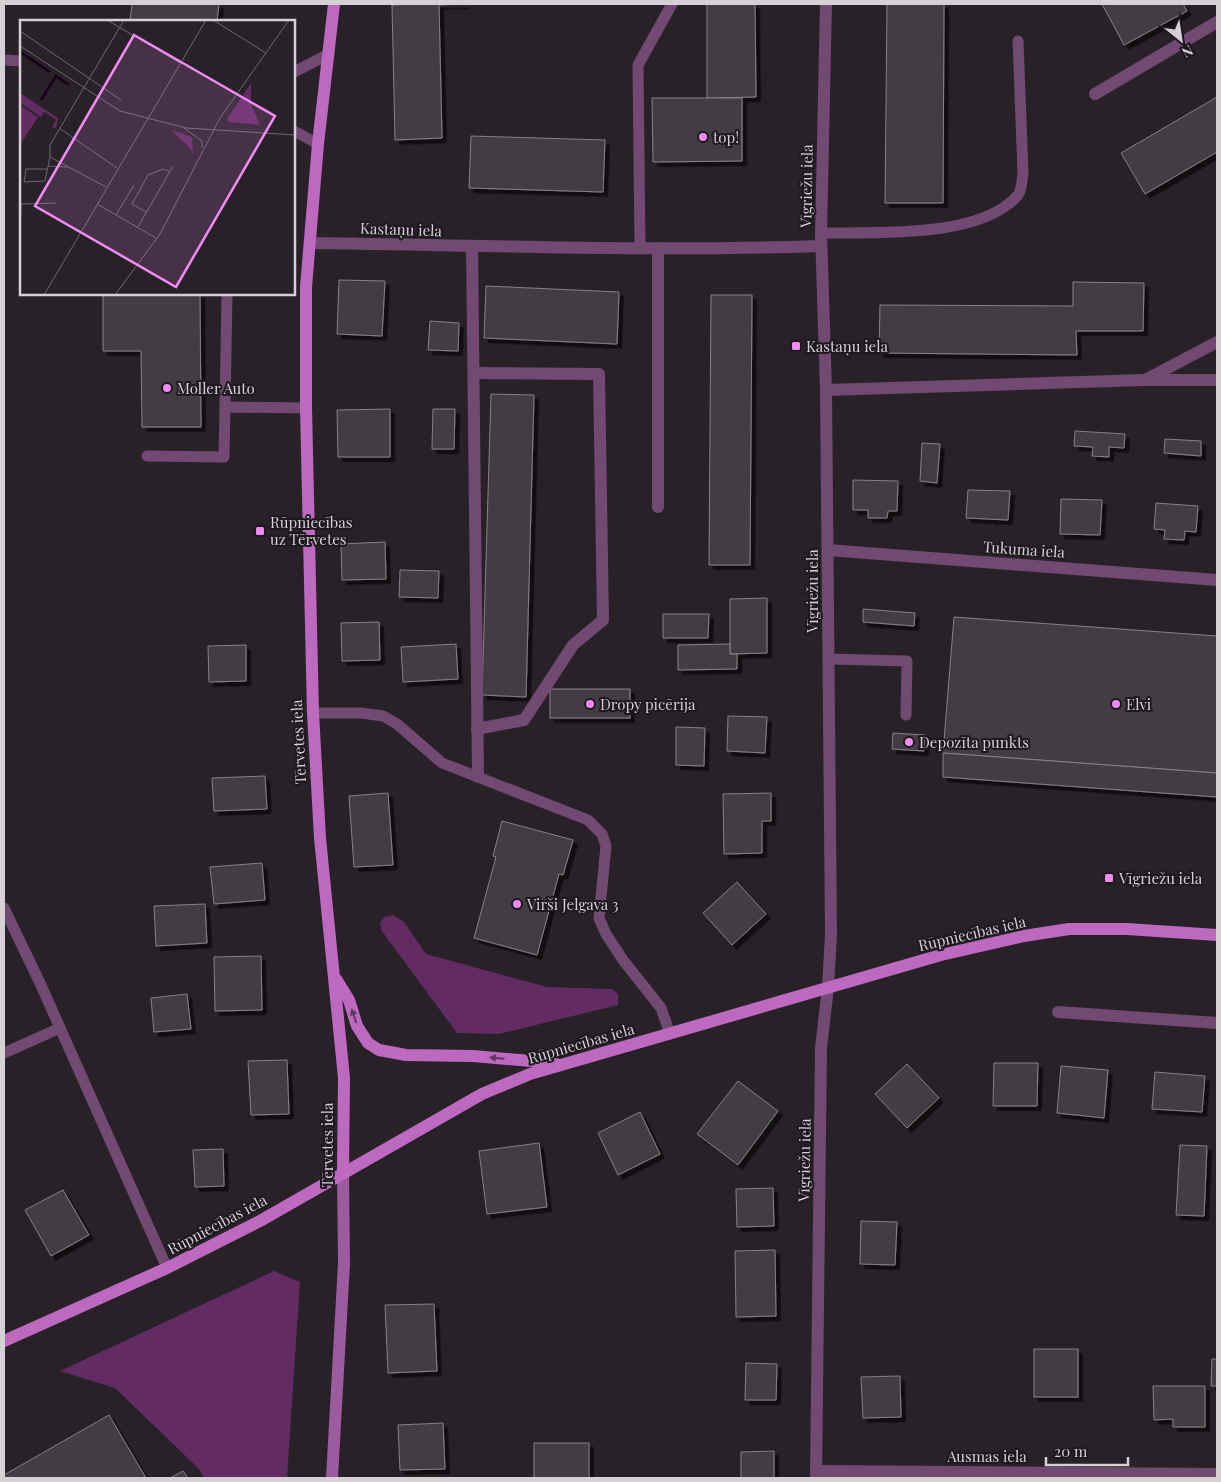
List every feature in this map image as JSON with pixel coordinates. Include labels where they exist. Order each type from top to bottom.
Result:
[{"type":"main road","name":"Tērvetes iela","points":[[332,1478],[344,1263],[344,1078],[320,838],[313,713],[306,408],[306,287],[318,144],[334,4]]},
{"type":"main road","name":"Rūpniecības iela","points":[[4,1341],[168,1268],[260,1221],[482,1094],[530,1074],[941,955],[1024,936],[1069,929],[1127,929],[1217,935]]},
{"type":"main road","points":[[334,976],[349,1000],[357,1026],[368,1043],[379,1050],[406,1055],[473,1056],[563,1064]]},
{"type":"street","name":"Vīgriežu iela","points":[[816,1475],[821,1048],[828,988],[831,934],[826,390],[821,239],[826,4]]},
{"type":"street","points":[[1095,94],[1217,22]]},
{"type":"street","name":"Kastaņu iela","points":[[310,243],[472,247],[658,248],[821,239]]},
{"type":"street","points":[[472,247],[478,777]]},
{"type":"street","points":[[658,248],[658,507]]},
{"type":"street","points":[[1144,380],[1217,342]]},
{"type":"street","points":[[474,373],[598,374],[603,620],[573,645],[524,720],[477,730]]},
{"type":"street","points":[[826,390],[1144,380],[1217,380]]},
{"type":"street","name":"Tukuma iela","points":[[828,550],[1217,580]]},
{"type":"street","points":[[1058,1012],[1217,1023]]},
{"type":"street","name":"Ausmas iela","points":[[816,1475],[1217,1474]]},
{"type":"lane","points":[[640,247],[638,65],[672,4]]},
{"type":"lane","points":[[821,239],[929,230],[964,224],[996,213],[1019,194],[1024,173],[1018,41]]},
{"type":"lane","points":[[295,71],[329,54]]},
{"type":"lane","points":[[4,60],[20,61]]},
{"type":"lane","points":[[295,132],[318,144]]},
{"type":"lane","points":[[147,456],[224,457],[227,295]]},
{"type":"lane","points":[[225,407],[306,408]]},
{"type":"lane","points":[[829,659],[908,661],[906,715]]},
{"type":"lane","points":[[313,713],[361,712],[383,716],[397,724],[442,763],[588,820],[602,834],[606,846],[599,918],[606,934],[623,960],[661,1008],[670,1034]]},
{"type":"lane","points":[[4,908],[168,1268]]},
{"type":"lane","points":[[4,1053],[60,1028]]},
{"type":"shaded area","points":[[393,915],[404,922],[426,954],[547,987],[612,989],[618,994],[618,1005],[499,1034],[457,1033],[381,930],[380,922],[385,917]]},
{"type":"shaded area","points":[[274,1271],[300,1282],[287,1478],[204,1478],[199,1469],[115,1388],[60,1371]]},
{"type":"building","points":[[132,4],[219,4],[217,20],[130,20]]},
{"type":"building","points":[[464,4],[439,5],[442,138],[395,140],[392,5]]},
{"type":"building","points":[[707,4],[755,4],[756,97],[707,98]]},
{"type":"building","points":[[887,4],[944,4],[943,203],[885,203]]},
{"type":"building","points":[[1102,4],[1183,4],[1187,11],[1124,45]]},
{"type":"building","points":[[1217,97],[1217,152],[1145,194],[1121,153]]},
{"type":"building","points":[[652,98],[742,98],[742,161],[653,162]]},
{"type":"building","points":[[471,136],[605,140],[603,192],[469,188]]},
{"type":"building","points":[[339,280],[385,281],[382,336],[337,334]]},
{"type":"building","points":[[1073,282],[1144,283],[1143,331],[1076,331],[1077,355],[879,353],[880,305],[1073,306]]},
{"type":"building","points":[[486,286],[619,292],[617,344],[484,338]]},
{"type":"building","points":[[103,295],[200,295],[201,427],[142,427],[141,351],[103,351]]},
{"type":"building","points":[[711,295],[752,295],[750,565],[709,565]]},
{"type":"building","points":[[430,321],[459,323],[458,351],[428,350]]},
{"type":"building","points":[[491,394],[534,395],[526,697],[482,695]]},
{"type":"building","points":[[390,409],[390,457],[338,457],[337,410]]},
{"type":"building","points":[[433,409],[455,409],[454,449],[432,449]]},
{"type":"building","points":[[1075,431],[1125,434],[1124,448],[1109,447],[1109,457],[1092,456],[1093,447],[1074,446]]},
{"type":"building","points":[[1165,439],[1201,441],[1201,456],[1164,453]]},
{"type":"building","points":[[922,443],[940,444],[937,483],[920,481]]},
{"type":"building","points":[[853,480],[898,481],[897,511],[888,511],[887,518],[868,518],[868,510],[853,510]]},
{"type":"building","points":[[968,490],[1010,491],[1008,520],[966,518]]},
{"type":"building","points":[[1061,499],[1102,500],[1100,535],[1060,534]]},
{"type":"building","points":[[1156,503],[1198,506],[1196,532],[1185,531],[1184,540],[1164,539],[1165,530],[1154,529]]},
{"type":"building","points":[[385,542],[386,579],[342,580],[341,544]]},
{"type":"building","points":[[400,570],[439,571],[438,598],[399,597]]},
{"type":"building","points":[[767,598],[767,653],[730,654],[730,599]]},
{"type":"building","points":[[863,609],[915,613],[914,626],[863,622]]},
{"type":"building","points":[[663,614],[709,614],[708,638],[663,638]]},
{"type":"building","points":[[954,617],[1217,636],[1217,773],[943,753]]},
{"type":"building","points":[[379,622],[380,660],[342,661],[341,623]]},
{"type":"building","points":[[456,644],[458,679],[403,682],[401,647]]},
{"type":"building","points":[[730,644],[730,654],[737,654],[737,669],[678,670],[678,645]]},
{"type":"building","points":[[246,645],[246,681],[209,682],[208,646]]},
{"type":"building","name":"Dropy picērija","points":[[550,689],[630,689],[630,718],[550,718]]},
{"type":"building","points":[[728,716],[767,717],[765,753],[727,751]]},
{"type":"building","points":[[676,727],[705,728],[704,766],[676,765]]},
{"type":"building","name":"Depozīta punkts","points":[[893,733],[925,735],[924,751],[892,749]]},
{"type":"building","points":[[943,753],[1217,773],[1217,797],[943,777]]},
{"type":"building","points":[[265,776],[267,809],[214,811],[212,778]]},
{"type":"building","points":[[388,793],[393,865],[354,867],[349,796]]},
{"type":"building","points":[[771,793],[771,821],[762,821],[762,853],[724,854],[723,794]]},
{"type":"building","points":[[502,821],[573,840],[563,875],[559,874],[537,955],[474,938],[496,857],[493,856]]},
{"type":"building","points":[[262,863],[265,900],[214,904],[210,867]]},
{"type":"building","points":[[737,882],[766,914],[732,945],[703,913]]},
{"type":"building","points":[[205,904],[207,943],[156,946],[154,906]]},
{"type":"building","points":[[261,956],[262,1010],[215,1011],[214,957]]},
{"type":"building","points":[[187,994],[191,1029],[154,1032],[151,998]]},
{"type":"building","points":[[287,1060],[289,1114],[251,1115],[248,1061]]},
{"type":"building","points":[[994,1063],[1038,1063],[1037,1106],[993,1106]]},
{"type":"building","points":[[907,1064],[939,1098],[907,1128],[875,1094]]},
{"type":"building","points":[[1061,1066],[1108,1070],[1104,1118],[1057,1113]]},
{"type":"building","points":[[1155,1072],[1205,1076],[1202,1112],[1152,1109]]},
{"type":"building","points":[[738,1081],[778,1111],[738,1165],[697,1134]]},
{"type":"building","points":[[640,1112],[660,1154],[618,1175],[598,1133]]},
{"type":"building","points":[[539,1143],[547,1207],[487,1214],[479,1151]]},
{"type":"building","points":[[1180,1145],[1207,1146],[1204,1216],[1176,1215]]},
{"type":"building","points":[[223,1149],[224,1186],[195,1187],[193,1150]]},
{"type":"building","points":[[773,1188],[774,1226],[737,1227],[736,1189]]},
{"type":"building","points":[[63,1190],[89,1235],[51,1256],[25,1210]]},
{"type":"building","points":[[861,1221],[897,1222],[895,1265],[860,1264]]},
{"type":"building","points":[[775,1250],[776,1316],[736,1317],[735,1251]]},
{"type":"building","points":[[434,1304],[437,1371],[388,1373],[385,1305]]},
{"type":"building","points":[[1034,1349],[1078,1349],[1078,1397],[1034,1397]]},
{"type":"building","points":[[1212,1359],[1217,1359],[1217,1386],[1211,1386]]},
{"type":"building","points":[[746,1363],[777,1364],[776,1400],[745,1400]]},
{"type":"building","points":[[900,1376],[901,1417],[863,1418],[861,1377]]},
{"type":"building","points":[[1153,1386],[1205,1386],[1205,1427],[1173,1427],[1173,1419],[1154,1420]]},
{"type":"building","points":[[109,1415],[146,1478],[4,1478],[4,1475]]},
{"type":"building","points":[[443,1423],[445,1469],[400,1470],[398,1425]]},
{"type":"building","points":[[534,1443],[589,1443],[589,1478],[534,1478]]},
{"type":"building","points":[[774,1451],[774,1478],[741,1478],[741,1452]]},
{"type":"building","points":[[183,1471],[188,1478],[170,1478]]},
{"type":"place","name":"top!","points":[[703,137]]},
{"type":"place","name":"Kastaņu iela","points":[[796,346]]},
{"type":"place","name":"Moller Auto","points":[[167,388]]},
{"type":"place","name":"Rūpniecības uz Tērvetes","points":[[260,531]]},
{"type":"place","name":"Dropy picērija","points":[[590,704]]},
{"type":"place","name":"Elvi","points":[[1116,704]]},
{"type":"place","name":"Depozīta punkts","points":[[909,742]]},
{"type":"place","name":"Vīgriežu iela","points":[[1109,878]]},
{"type":"place","name":"Virši Jelgava 3","points":[[517,904]]}]
